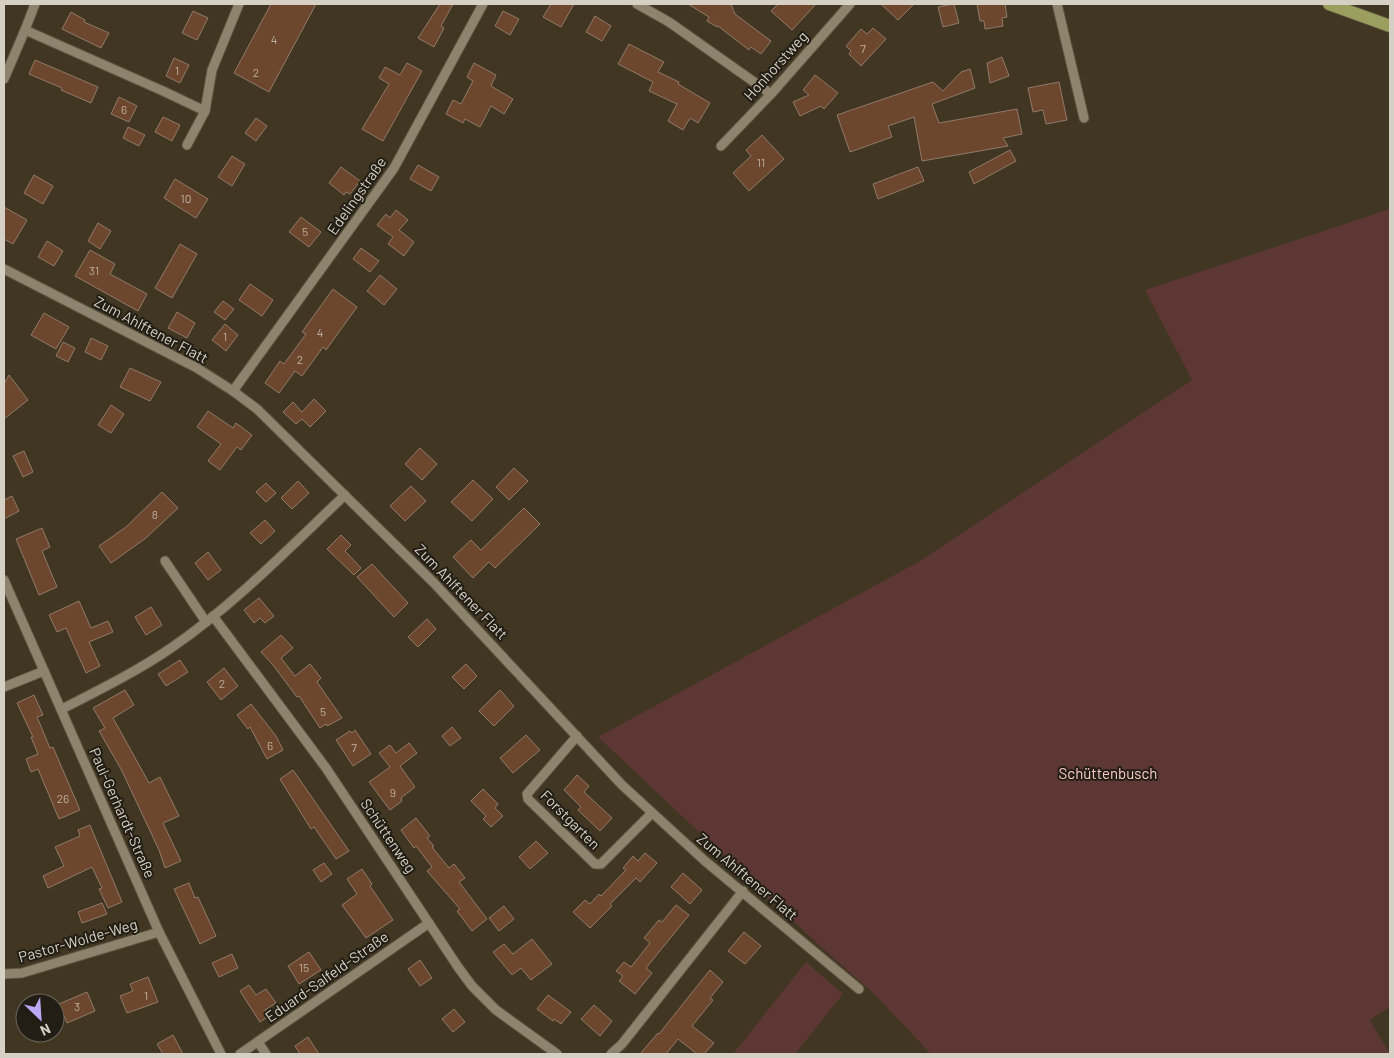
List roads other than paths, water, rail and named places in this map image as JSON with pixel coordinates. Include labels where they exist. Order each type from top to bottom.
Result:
[{"type":"main road","points":[[1329,4],[1390,26]]},
{"type":"street","points":[[4,79],[34,4]]},
{"type":"street","points":[[187,145],[205,111],[212,70],[239,4]]},
{"type":"street","name":"Edelingstraße","points":[[233,391],[394,168],[483,4]]},
{"type":"street","points":[[637,4],[669,22],[771,94]]},
{"type":"street","name":"Honhorstweg","points":[[721,146],[771,94],[850,4]]},
{"type":"street","points":[[1057,4],[1084,118]]},
{"type":"street","points":[[25,30],[163,90],[205,111]]},
{"type":"street","name":"Zum Ahlftener Flatt","points":[[4,269],[196,368],[233,391],[257,409],[434,583],[622,785],[743,892],[859,989]]},
{"type":"street","points":[[62,709],[141,668],[209,619],[245,591],[344,495]]},
{"type":"street","name":"Schüttenweg","points":[[165,561],[326,768],[458,967],[496,1010],[556,1054]]},
{"type":"street","name":"Paul-Gerhardt-Straße","points":[[4,580],[159,932],[221,1054]]},
{"type":"street","points":[[4,687],[44,670]]},
{"type":"street","name":"Forstgarten","points":[[577,736],[527,794],[528,799],[595,864],[601,864],[652,812]]},
{"type":"street","points":[[611,1054],[622,1044],[743,892]]},
{"type":"street","name":"Eduard-Salfeld-Straße","points":[[240,1054],[429,923]]},
{"type":"street","name":"Pastor-Wolde-Weg","points":[[4,974],[22,973],[159,932]]},
{"type":"street","points":[[258,1042],[266,1054]]},
{"type":"park label","name":"Schüttenbusch","points":[[1108,774]]}]
